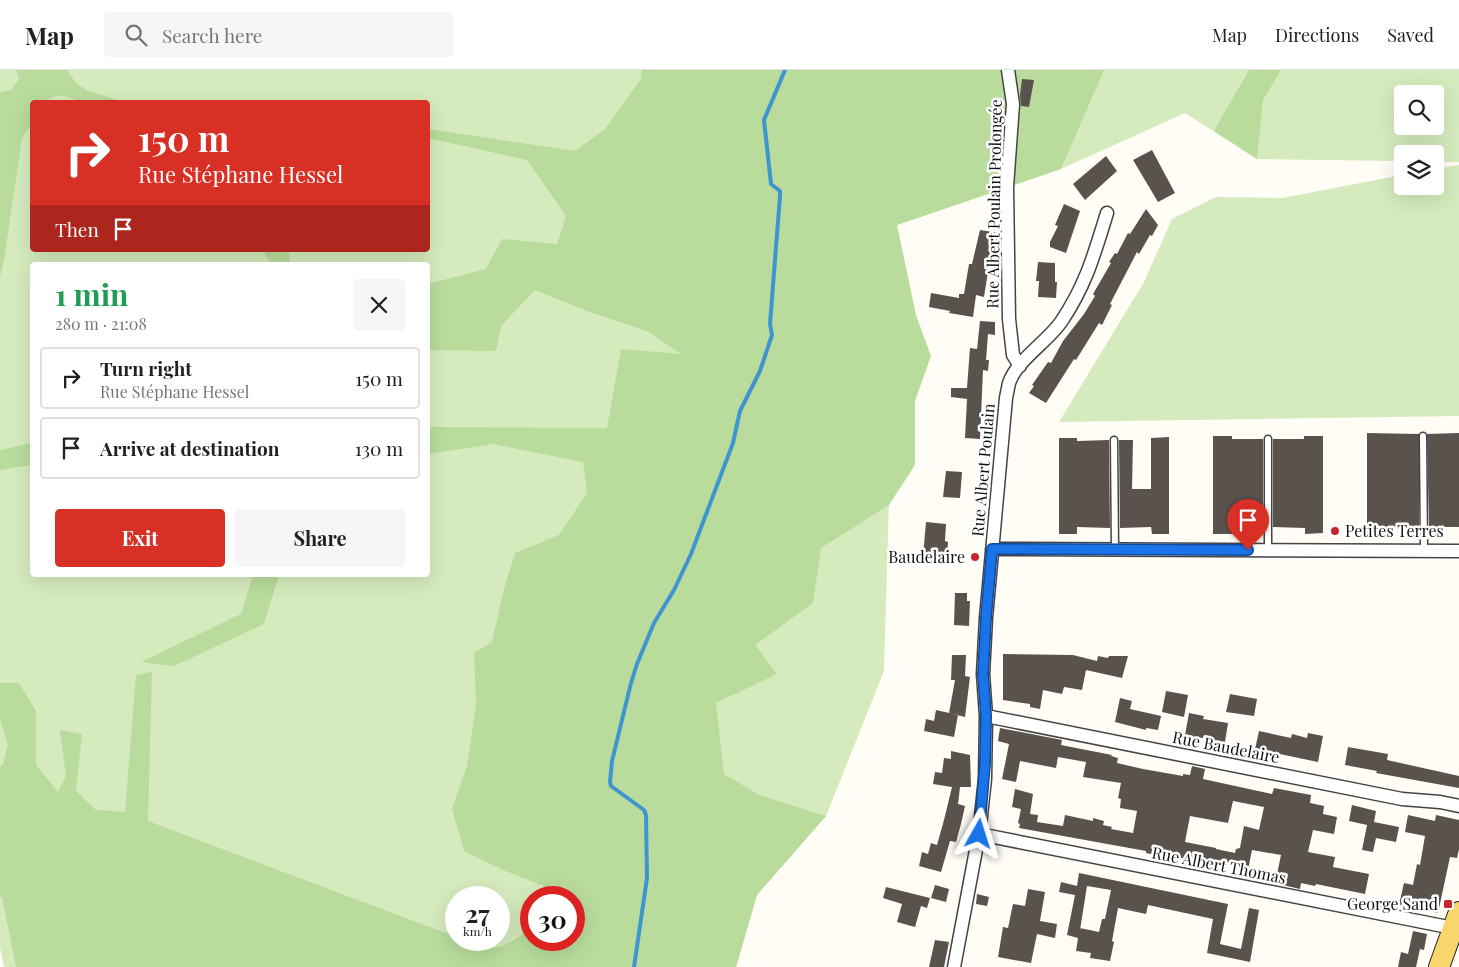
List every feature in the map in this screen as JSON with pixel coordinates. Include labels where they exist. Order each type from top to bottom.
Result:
[{"type":"main road","points":[[1439,967],[1456,922]]},
{"type":"street","name":"Rue Albert Poulain Prolongée","points":[[1008,70],[1013,104],[1007,187],[1009,319],[1013,356],[1020,366]]},
{"type":"street","name":"Rue Albert Poulain","points":[[954,967],[979,834],[985,779],[986,716],[983,674],[986,618],[1006,398],[1010,381],[1020,366],[1059,324],[1077,297],[1091,268],[1107,213]]},
{"type":"street","points":[[992,549],[1459,551]]},
{"type":"street","name":"Rue Baudelaire","points":[[986,716],[1402,799],[1440,802],[1459,806]]},
{"type":"street","name":"Rue Albert Thomas","points":[[979,834],[1456,922]]},
{"type":"lane","points":[[1423,436],[1424,551]]},
{"type":"lane","points":[[1268,439],[1268,550]]},
{"type":"lane","points":[[1114,440],[1115,550]]},
{"type":"green space","points":[[0,70],[1459,70],[1459,162],[1444,162],[1444,145],[1394,145],[1394,161],[1257,159],[1185,113],[1061,169],[897,225],[884,671],[826,816],[757,895],[736,967],[4,967],[0,948]]},
{"type":"green space","points":[[16,70],[67,70],[76,83],[88,91],[117,100],[79,100],[56,96],[48,100],[30,100],[30,126],[22,138],[0,277],[0,92],[11,90],[19,79]]},
{"type":"green space","points":[[642,70],[1104,70],[1061,169],[897,225],[916,315],[931,356],[915,401],[915,465],[889,505],[821,548],[813,603],[755,645],[777,674],[716,703],[724,774],[759,795],[826,816],[757,895],[736,967],[16,967],[2,897],[0,897],[0,767],[3,764],[8,744],[0,720],[0,683],[19,683],[36,711],[36,765],[58,792],[66,776],[60,730],[82,734],[76,791],[96,810],[125,812],[136,675],[152,672],[148,821],[445,933],[445,951],[510,951],[510,942],[520,935],[520,951],[585,951],[585,886],[543,886],[503,870],[464,851],[452,809],[467,766],[476,705],[474,653],[492,642],[504,589],[515,553],[559,535],[587,493],[583,462],[493,444],[430,454],[430,427],[607,428],[621,349],[681,354],[647,331],[584,310],[535,290],[501,326],[496,351],[430,350],[430,282],[486,269],[502,239],[557,244],[566,216],[527,160],[430,138],[430,129],[575,151],[605,129],[641,79]]},
{"type":"green space","points":[[1249,70],[1281,70],[1263,100],[1257,159],[1214,131]]},
{"type":"green space","points":[[1459,165],[1459,416],[1059,422],[1144,282],[1172,219],[1216,197],[1282,198],[1394,177],[1394,195],[1444,195],[1444,168]]},
{"type":"green space","points":[[264,252],[289,252],[290,262],[269,262]]},
{"type":"green space","points":[[30,443],[30,465],[0,470],[0,450]]},
{"type":"green space","points":[[252,577],[278,577],[264,624],[174,666],[141,662],[241,614]]},
{"type":"building","points":[[1022,79],[1034,80],[1029,107],[1021,106]]},
{"type":"building","points":[[1152,150],[1175,193],[1158,202],[1133,160]]},
{"type":"building","points":[[1106,156],[1117,171],[1085,200],[1073,184]]},
{"type":"building","points":[[1064,204],[1080,211],[1066,253],[1050,247],[1050,242],[1058,226],[1055,225]]},
{"type":"building","points":[[1146,209],[1158,225],[1139,254],[1137,252],[1110,304],[1112,305],[1102,325],[1099,323],[1046,403],[1029,393],[1034,386],[1032,385],[1048,362],[1051,363],[1063,341],[1084,314],[1111,263],[1109,262],[1115,253],[1117,254],[1128,233],[1130,234]]},
{"type":"building","points":[[980,230],[1000,233],[1000,245],[997,260],[990,259],[984,297],[976,295],[973,317],[929,307],[931,293],[959,298],[959,294],[964,294],[969,264],[972,264]]},
{"type":"building","points":[[1038,262],[1055,263],[1056,298],[1038,297],[1039,281],[1036,281]]},
{"type":"building","points":[[980,321],[995,322],[995,335],[988,334],[986,360],[989,360],[988,371],[983,370],[980,439],[965,438],[967,399],[951,397],[951,388],[967,388],[970,348],[977,349]]},
{"type":"building","points":[[1367,433],[1419,434],[1419,527],[1390,527],[1390,529],[1385,529],[1385,533],[1367,533]]},
{"type":"building","points":[[1459,433],[1459,527],[1429,527],[1427,434]]},
{"type":"building","points":[[1213,436],[1232,436],[1232,439],[1263,439],[1263,528],[1232,528],[1232,534],[1213,534]]},
{"type":"building","points":[[1304,436],[1323,436],[1323,533],[1305,534],[1305,528],[1273,527],[1273,439],[1304,439]]},
{"type":"building","points":[[1169,437],[1169,534],[1152,534],[1151,527],[1120,528],[1119,440],[1133,440],[1132,489],[1151,489],[1151,438]]},
{"type":"building","points":[[1059,438],[1077,438],[1077,441],[1109,440],[1110,528],[1077,527],[1077,534],[1059,534]]},
{"type":"building","points":[[946,471],[962,472],[960,498],[943,497]]},
{"type":"building","points":[[926,522],[946,524],[947,558],[923,556]]},
{"type":"building","points":[[955,593],[967,593],[967,601],[970,601],[969,626],[954,625]]},
{"type":"building","points":[[1003,654],[1073,655],[1097,661],[1098,656],[1108,658],[1109,656],[1128,656],[1122,678],[1086,670],[1082,690],[1064,687],[1062,694],[1043,690],[1040,709],[1030,707],[1030,704],[1003,700]]},
{"type":"building","points":[[952,655],[966,655],[965,676],[970,677],[965,717],[949,713],[955,680],[951,680]]},
{"type":"building","points":[[1166,691],[1188,695],[1184,717],[1162,712]]},
{"type":"building","points":[[1230,694],[1257,699],[1254,716],[1226,712]]},
{"type":"building","points":[[1120,698],[1132,701],[1130,709],[1161,716],[1158,730],[1146,728],[1146,730],[1115,722]]},
{"type":"building","points":[[936,710],[958,715],[954,737],[924,731],[926,719],[934,721]]},
{"type":"building","points":[[1189,713],[1204,716],[1203,719],[1228,723],[1225,742],[1185,735]]},
{"type":"building","points":[[1000,728],[1062,740],[1061,745],[1112,755],[1118,758],[1117,763],[1143,769],[1183,776],[1183,774],[1190,775],[1192,766],[1205,769],[1203,779],[1272,794],[1274,788],[1311,795],[1310,803],[1324,806],[1323,814],[1337,817],[1334,834],[1313,830],[1308,852],[1335,857],[1333,867],[1369,874],[1365,894],[1316,884],[1315,886],[1301,883],[1300,889],[1283,885],[1284,876],[1277,874],[1281,855],[1252,850],[1248,870],[1176,857],[1176,859],[1146,853],[1146,851],[1019,828],[1020,824],[1018,823],[1021,809],[1012,807],[1015,789],[1033,794],[1030,814],[1038,815],[1037,822],[1063,826],[1065,815],[1093,821],[1093,818],[1104,821],[1103,825],[1112,827],[1111,829],[1133,833],[1137,811],[1120,808],[1121,799],[1118,798],[1121,783],[1083,777],[1086,762],[1058,757],[1056,768],[1020,761],[1016,782],[1002,779],[1009,744],[998,741]],"holes":[[[1233,801],[1264,807],[1259,830],[1244,826],[1240,848],[1236,849],[1235,853],[1185,842],[1190,816],[1228,823]]]},
{"type":"building","points":[[1259,731],[1291,738],[1292,734],[1307,738],[1308,733],[1323,736],[1318,762],[1255,749]]},
{"type":"building","points":[[1348,747],[1388,754],[1387,760],[1459,776],[1459,788],[1376,773],[1377,771],[1345,765]]},
{"type":"building","points":[[951,751],[970,755],[971,787],[960,787],[958,804],[965,806],[961,824],[956,842],[950,841],[941,872],[919,866],[922,852],[928,854],[931,843],[937,845],[944,820],[952,787],[933,784],[935,772],[942,773],[944,758],[951,759]]},
{"type":"building","points":[[1352,805],[1376,811],[1374,822],[1399,827],[1396,842],[1376,838],[1373,852],[1362,850],[1367,825],[1349,821]]},
{"type":"building","points":[[1408,815],[1435,821],[1436,815],[1459,820],[1459,849],[1457,858],[1450,857],[1438,913],[1399,905],[1404,883],[1413,885],[1417,864],[1420,865],[1425,836],[1405,832]]},
{"type":"building","points":[[1079,873],[1228,904],[1220,944],[1241,949],[1249,908],[1259,910],[1250,962],[1207,953],[1213,919],[1148,905],[1146,914],[1118,908],[1110,961],[1090,958],[1091,953],[1076,951],[1078,938],[1067,935],[1075,895],[1059,892],[1061,882],[1077,886]],"holes":[[[1087,886],[1111,890],[1105,919],[1102,919],[1099,932],[1080,928]]]},
{"type":"building","points":[[935,885],[949,889],[946,902],[931,898]]},
{"type":"building","points":[[886,887],[930,898],[927,908],[921,906],[915,927],[897,922],[902,904],[883,898]]},
{"type":"building","points":[[1028,889],[1045,892],[1040,921],[1057,924],[1055,938],[1037,934],[1031,963],[998,957],[1003,927],[1008,928],[1013,904],[1025,906]]},
{"type":"building","points":[[977,894],[989,897],[987,906],[976,904]]},
{"type":"building","points":[[1413,931],[1427,934],[1424,950],[1420,949],[1416,967],[1398,967],[1401,952],[1408,954]]},
{"type":"building","points":[[935,940],[949,942],[944,967],[929,967]]},
{"type":"waterway","points":[[634,967],[647,878],[646,815],[644,810],[611,786],[612,761],[637,664],[654,623],[674,590],[691,554],[733,443],[740,411],[760,371],[772,335],[770,324],[780,191],[771,184],[764,120],[785,70]]},
{"type":"place","name":"Petites Terres","points":[[1335,531]]},
{"type":"place","name":"Baudelaire","points":[[975,557]]},
{"type":"place","name":"George Sand","points":[[1448,904]]},
{"type":"route","points":[[979,834],[985,779],[986,716],[983,674],[992,549],[1248,550]]}]
